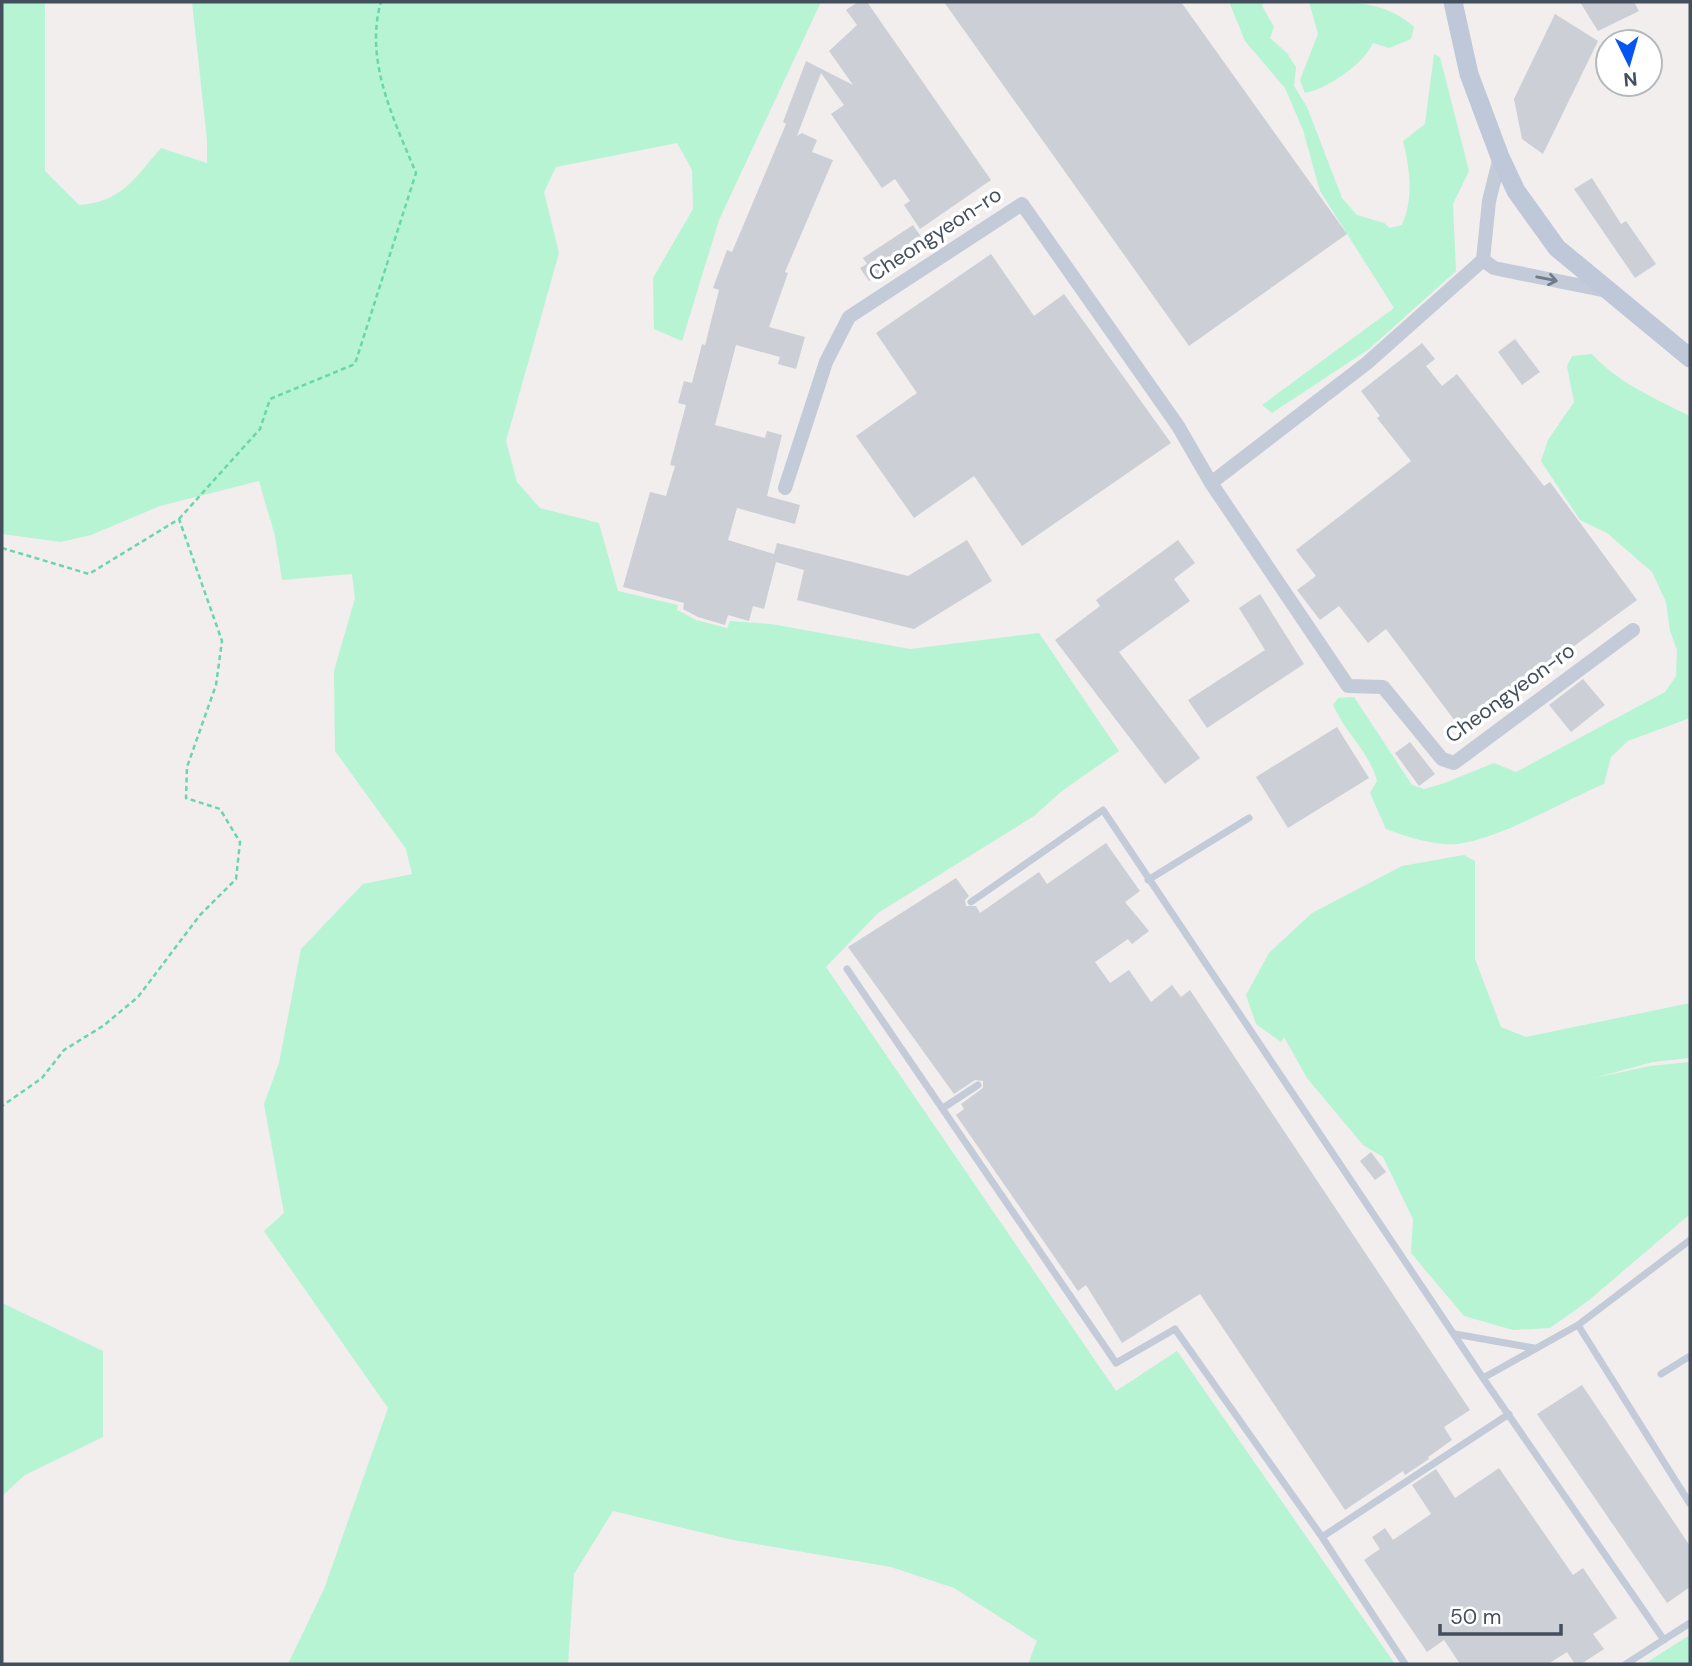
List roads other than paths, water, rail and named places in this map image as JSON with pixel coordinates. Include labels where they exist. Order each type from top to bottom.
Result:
[{"type":"main road","points":[[1453,2],[1469,74],[1500,157],[1516,191],[1557,248],[1690,358]]},
{"type":"main road","points":[[1629,306],[1667,332],[1690,339]]},
{"type":"street","points":[[1211,483],[1367,362],[1483,260],[1489,201],[1500,157]]},
{"type":"street","name":"Cheongyeon-ro","points":[[785,488],[826,362],[849,317],[1022,204],[1178,426],[1211,483],[1348,686],[1383,687],[1442,759],[1454,763],[1633,630]]},
{"type":"street","points":[[1483,260],[1494,268],[1613,292]]},
{"type":"lane","points":[[971,902],[1103,810],[1483,1377],[1664,1640]]},
{"type":"lane","points":[[1148,880],[1250,818]]},
{"type":"lane","points":[[847,970],[1116,1363],[1175,1329],[1322,1536],[1405,1664]]},
{"type":"lane","points":[[943,1108],[978,1085]]},
{"type":"lane","points":[[1483,1377],[1578,1325],[1690,1240]]},
{"type":"lane","points":[[1578,1325],[1690,1504]]},
{"type":"lane","points":[[1455,1334],[1535,1348]]},
{"type":"lane","points":[[1661,1374],[1690,1356]]},
{"type":"lane","points":[[1322,1536],[1509,1414]]},
{"type":"lane","points":[[1626,1664],[1690,1623]]}]
